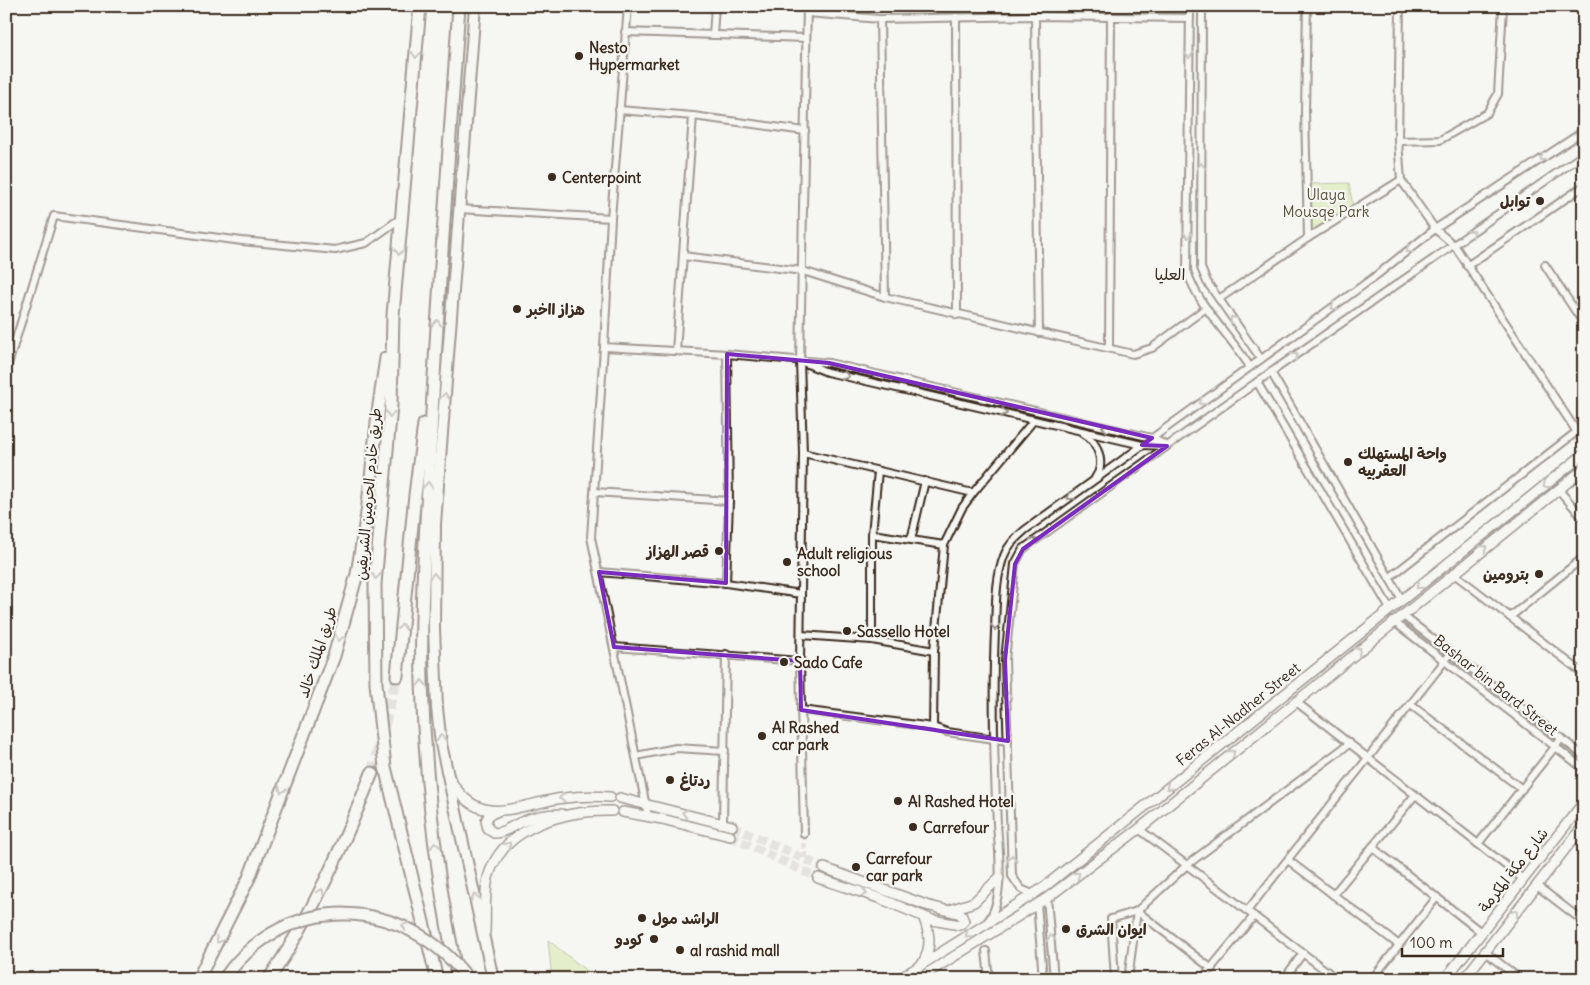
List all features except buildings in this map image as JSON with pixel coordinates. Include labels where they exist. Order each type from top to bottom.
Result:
[{"type":"highway","name":"طريق خادم الحرمين الشريفين","points":[[420,6],[393,315],[391,406],[375,584],[376,683],[385,767],[437,979]]},
{"type":"highway","points":[[458,979],[448,935],[433,830],[422,681],[422,606],[434,352],[459,6]]},
{"type":"highway","name":"طريق الملك خالد","points":[[198,979],[249,878],[334,656],[357,574],[367,513],[379,405],[393,315]]},
{"type":"highway","points":[[397,676],[415,495],[434,352]]},
{"type":"highway","points":[[269,979],[284,958],[337,860],[372,773]]},
{"type":"highway","points":[[224,979],[245,954],[282,928],[315,917],[346,914],[380,918],[416,932],[440,947],[468,979]]},
{"type":"main road","points":[[475,6],[435,524],[434,628],[437,708],[447,774],[493,979]]},
{"type":"street","points":[[628,6],[611,218],[591,537],[648,816]]},
{"type":"street","points":[[713,35],[715,6]]},
{"type":"street","points":[[1190,6],[1188,271],[1192,284],[1206,308],[1237,346],[1250,367]]},
{"type":"street","points":[[1202,6],[1201,268],[1206,282],[1261,359]]},
{"type":"street","points":[[1307,6],[1305,111],[1308,238]]},
{"type":"street","points":[[1400,6],[1398,141],[1401,180],[1435,229],[1455,246],[1577,432]]},
{"type":"street","points":[[1398,141],[1440,140],[1487,112],[1498,94],[1502,6]]},
{"type":"street","points":[[804,834],[800,710],[803,453],[800,361],[807,10],[880,19],[1035,16],[1190,18]]},
{"type":"street","points":[[1035,16],[1039,333]]},
{"type":"street","points":[[1109,348],[1111,16]]},
{"type":"street","points":[[956,17],[958,315]]},
{"type":"street","points":[[880,19],[885,297]]},
{"type":"street","points":[[625,32],[806,38]]},
{"type":"street","points":[[619,110],[693,116],[805,131]]},
{"type":"street","points":[[676,351],[693,116]]},
{"type":"street","points":[[986,924],[994,911],[999,878],[993,739],[993,662],[997,586],[1004,556],[1010,544],[1091,482],[1373,278],[1435,229],[1584,131]]},
{"type":"street","points":[[1043,979],[1036,899],[1021,889],[1012,876],[1005,660],[1015,564],[1023,549],[1271,372],[1455,246],[1584,154]]},
{"type":"street","points":[[1219,299],[1308,238],[1401,180]]},
{"type":"street","points":[[1467,266],[1584,186]]},
{"type":"street","points":[[459,209],[611,218]]},
{"type":"street","points":[[6,371],[54,216],[242,241],[336,250],[366,244],[402,217]]},
{"type":"street","points":[[683,256],[803,271],[885,297],[1133,354],[1152,348],[1206,308]]},
{"type":"street","points":[[1545,265],[1584,324]]},
{"type":"street","points":[[604,347],[727,354],[829,363],[1152,438],[1168,446]]},
{"type":"street","points":[[726,583],[729,501],[727,354]]},
{"type":"street","points":[[800,361],[827,372],[1142,445],[1168,446]]},
{"type":"street","points":[[1271,372],[1402,600]]},
{"type":"street","points":[[1257,382],[1390,609]]},
{"type":"street","points":[[933,727],[934,651],[944,545],[962,508],[1034,420]]},
{"type":"street","points":[[1389,578],[1584,426]]},
{"type":"street","points":[[1078,430],[1090,437],[1097,448],[1101,464],[1091,482]]},
{"type":"street","points":[[803,453],[973,493]]},
{"type":"street","name":"Feras Al-Nadher Street","points":[[918,979],[1036,899],[1390,609],[1584,454]]},
{"type":"street","name":"Feras Al-Nadher Street","points":[[899,979],[986,924],[1036,899],[1047,898],[1139,829],[1402,614],[1584,469]]},
{"type":"street","points":[[872,640],[872,534],[878,471]]},
{"type":"street","points":[[911,540],[926,481]]},
{"type":"street","points":[[1558,490],[1584,519]]},
{"type":"street","points":[[595,492],[729,501]]},
{"type":"street","points":[[872,534],[944,545]]},
{"type":"street","points":[[1510,617],[1584,557]]},
{"type":"street","points":[[598,572],[726,583],[801,594]]},
{"type":"street","points":[[1453,574],[1584,674]]},
{"type":"street","name":"Bashar bin Bard Street","points":[[1402,614],[1584,756]]},
{"type":"street","name":"Bashar bin Bard Street","points":[[1393,622],[1584,769]]},
{"type":"street","points":[[801,635],[872,640],[934,651]]},
{"type":"street","points":[[614,647],[800,661]]},
{"type":"street","points":[[1247,911],[1451,653]]},
{"type":"street","points":[[620,798],[727,824],[725,751],[726,654]]},
{"type":"street","points":[[1295,701],[1523,879]]},
{"type":"street","points":[[1411,705],[1522,790]]},
{"type":"street","points":[[800,710],[933,727],[947,732],[1008,741]]},
{"type":"street","points":[[1478,844],[1562,738]]},
{"type":"street","points":[[1115,979],[1112,919],[1138,911],[1188,864],[1349,744]]},
{"type":"street","points":[[636,756],[676,748],[725,751]]},
{"type":"street","points":[[447,774],[463,797],[474,805],[498,811],[512,811],[564,798],[610,797]]},
{"type":"street","points":[[1333,895],[1415,795]]},
{"type":"street","name":"شارع مكة المكرمة","points":[[1446,979],[1584,802]]},
{"type":"street","points":[[498,811],[489,815],[486,821],[488,829],[494,833],[502,832],[521,822],[547,814],[612,811]]},
{"type":"street","points":[[623,812],[648,816],[730,836]]},
{"type":"street","points":[[485,940],[486,888],[491,871],[500,855],[523,832],[547,822],[577,814]]},
{"type":"street","name":"شارع مكة المكرمة","points":[[1464,979],[1584,825]]},
{"type":"street","points":[[1139,829],[1188,864],[1337,979]]},
{"type":"street","points":[[1372,847],[1481,932]]},
{"type":"street","points":[[1288,860],[1399,945]]},
{"type":"street","points":[[818,878],[879,898],[923,916],[946,923],[960,925],[963,923],[963,916],[949,910],[926,905],[824,868]]},
{"type":"street","points":[[949,910],[974,902],[999,878]]},
{"type":"street","points":[[1536,885],[1584,922]]},
{"type":"street","points":[[1372,979],[1437,897]]},
{"type":"street","points":[[1047,898],[1054,979]]},
{"type":"street","points":[[1138,911],[1212,969]]},
{"type":"street","points":[[1128,979],[1138,911]]},
{"type":"street","points":[[923,916],[930,936],[928,952],[923,963]]},
{"type":"street","points":[[1202,979],[1254,916]]},
{"type":"street","points":[[986,951],[989,979]]},
{"type":"street","points":[[1485,952],[1520,979]]},
{"type":"street","points":[[1284,979],[1303,953]]},
{"type":"highlighted area","points":[[727,354],[829,363],[1152,438],[1142,445],[1167,446],[1023,549],[1015,564],[1005,660],[1008,741],[801,710],[800,661],[614,647],[599,572],[726,583]]},
{"type":"green space","name":"Ulaya Mousqe Park","points":[[1349,183],[1353,207],[1308,238],[1309,184]]},
{"type":"green space","points":[[548,940],[593,976],[592,979],[552,979]]},
{"type":"tunnel","points":[[372,773],[397,676]]},
{"type":"tunnel","points":[[732,826],[824,868]]},
{"type":"tunnel","points":[[804,834],[804,858]]},
{"type":"tunnel","points":[[730,836],[818,878]]},
{"type":"place","name":"Nesto Hypermarket","points":[[579,56]]},
{"type":"place","name":"Centerpoint","points":[[552,177]]},
{"type":"place","name":"توابل","points":[[1540,201]]},
{"type":"place","name":"هزاز ااخبر","points":[[517,309]]},
{"type":"place","name":"واحة المستهلك العقربيه","points":[[1348,462]]},
{"type":"place","name":"قصر الهزاز","points":[[719,551]]},
{"type":"place","name":"Adult religious school","points":[[787,562]]},
{"type":"place","name":"بترومين","points":[[1539,574]]},
{"type":"place","name":"Sassello Hotel","points":[[847,631]]},
{"type":"place","name":"Sado Cafe","points":[[784,662]]},
{"type":"place","name":"Al Rashed car park","points":[[762,736]]},
{"type":"place","name":"ردتاغ","points":[[670,780]]},
{"type":"place","name":"Al Rashed Hotel","points":[[898,801]]},
{"type":"place","name":"Carrefour","points":[[913,827]]},
{"type":"place","name":"Carrefour car park","points":[[856,867]]},
{"type":"place","name":"الراشد مول","points":[[642,918]]},
{"type":"place","name":"ايوان الشرق","points":[[1066,929]]},
{"type":"place","name":"كودو","points":[[654,939]]},
{"type":"place","name":"al rashid mall","points":[[680,950]]},
{"type":"district","name":"العليا","points":[[1170,274]]}]
